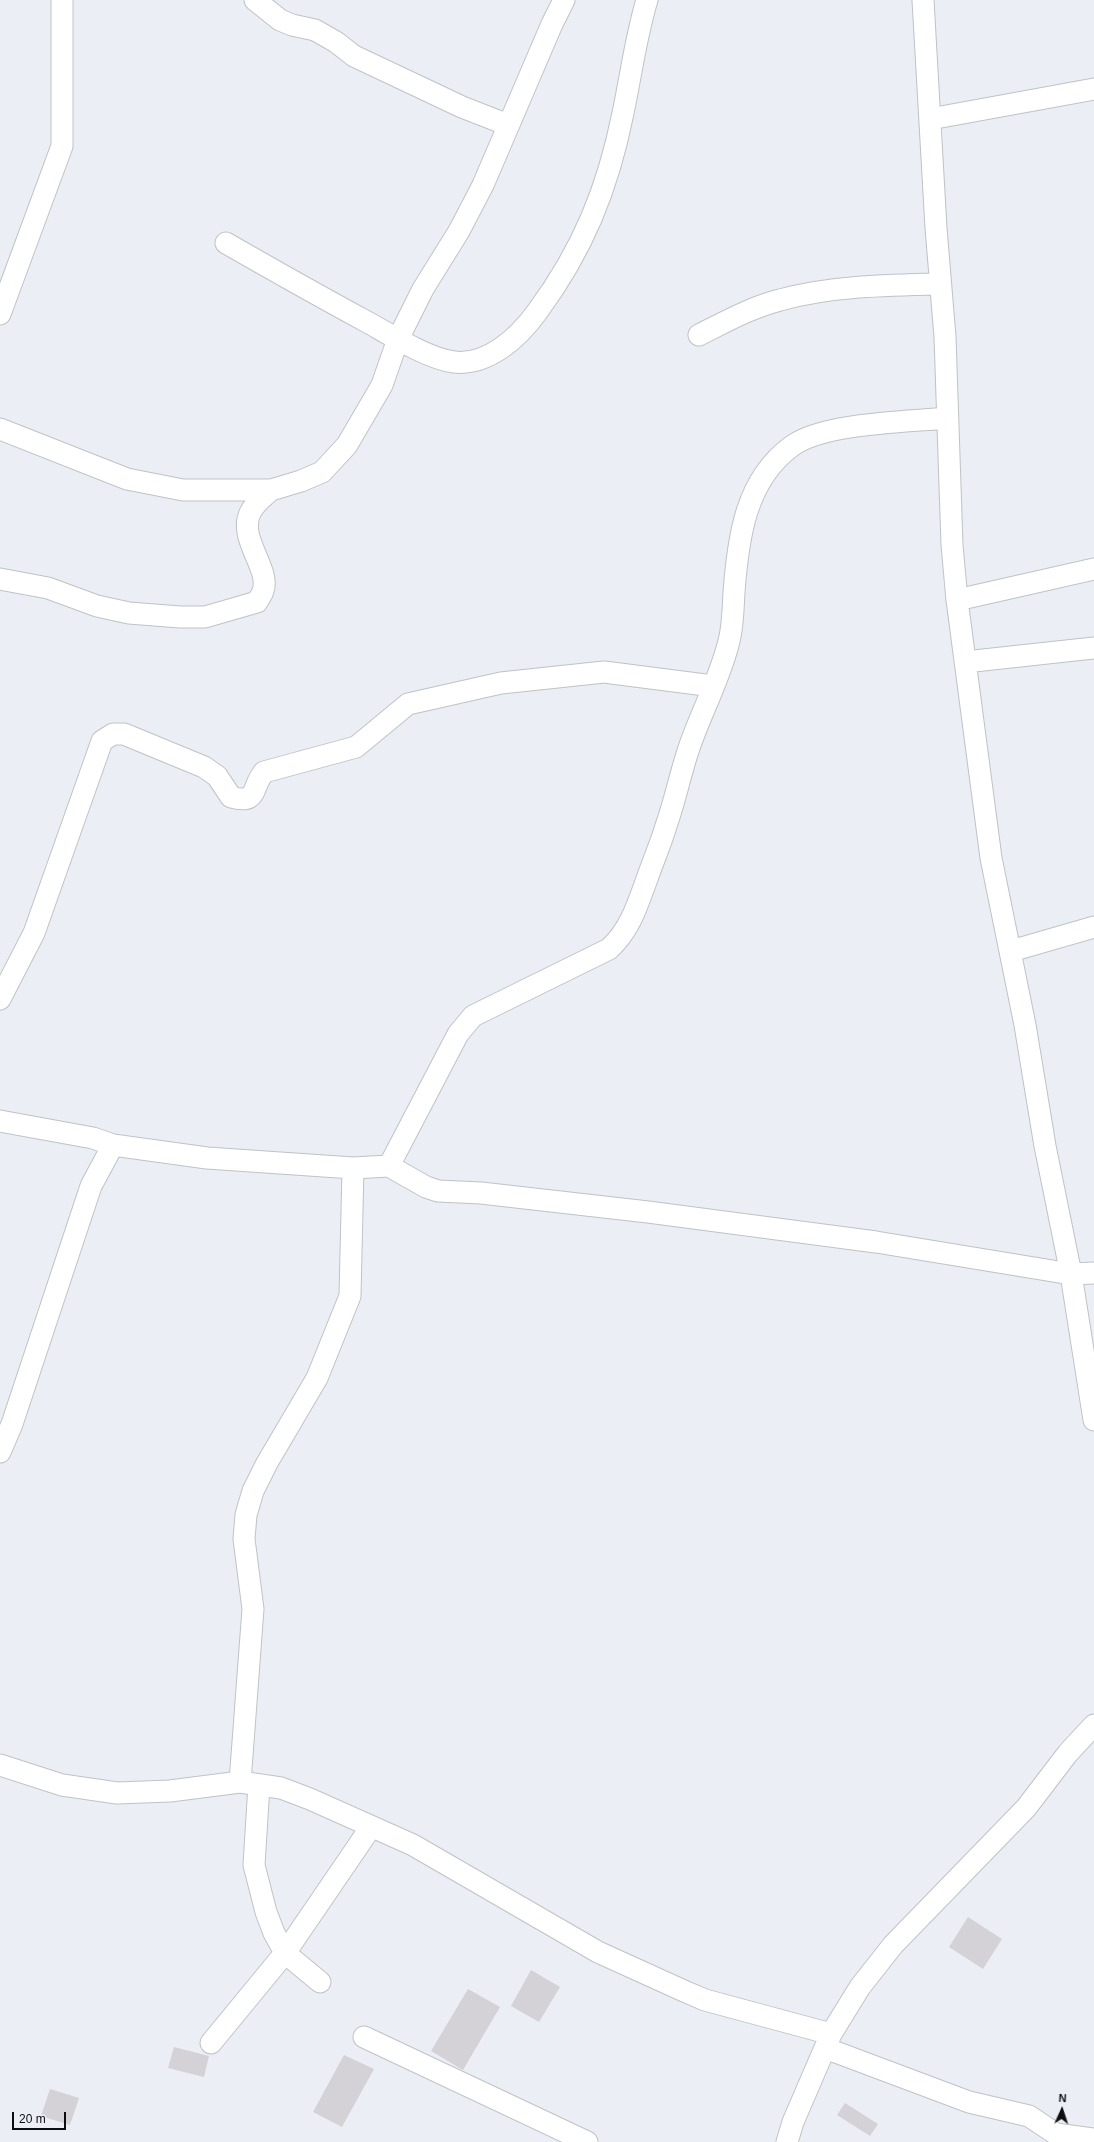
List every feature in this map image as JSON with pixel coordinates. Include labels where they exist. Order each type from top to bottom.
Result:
[{"type":"street","points":[[0,314],[62,146],[62,0]]},
{"type":"street","points":[[255,0],[280,20],[292,25],[315,30],[336,42],[354,56],[462,107],[508,125]]},
{"type":"street","points":[[0,429],[127,479],[183,490],[271,490],[301,481],[322,472],[347,445],[382,385],[398,339],[424,289],[459,231],[483,185],[552,24],[564,0]]},
{"type":"street","points":[[226,243],[398,339],[440,359],[455,362],[469,362],[489,355],[523,331],[559,282],[589,227],[605,181],[623,114],[642,16],[647,0]]},
{"type":"street","points":[[923,0],[940,284],[945,337],[952,545],[957,600],[991,858],[1011,951],[1045,1146],[1071,1274],[1089,1342],[1094,1420]]},
{"type":"street","points":[[930,119],[1094,89]]},
{"type":"street","points":[[699,335],[752,309],[779,300],[810,293],[883,286],[940,284]]},
{"type":"street","points":[[389,1166],[458,1034],[474,1016],[609,950],[620,939],[633,919],[667,825],[688,750],[719,673],[729,640],[737,555],[743,520],[755,488],[771,466],[791,446],[810,436],[834,430],[947,418]]},
{"type":"street","points":[[0,579],[48,588],[97,606],[129,613],[180,617],[205,617],[257,602],[264,590],[264,578],[248,534],[247,522],[251,511],[271,490]]},
{"type":"street","points":[[957,600],[1094,569]]},
{"type":"street","points":[[965,662],[1094,648]]},
{"type":"street","points":[[0,999],[34,933],[102,741],[113,734],[124,734],[204,766],[217,776],[231,797],[241,800],[249,799],[254,793],[258,779],[264,772],[356,748],[408,704],[501,683],[604,672],[713,686]]},
{"type":"street","points":[[1011,951],[1094,927]]},
{"type":"street","points":[[0,1121],[93,1138],[113,1145],[206,1158],[353,1168],[389,1166],[426,1187],[438,1191],[481,1193],[656,1213],[876,1242],[1071,1274],[1094,1273]]},
{"type":"street","points":[[0,1452],[12,1424],[91,1186],[113,1145]]},
{"type":"street","points":[[320,1982],[285,1953],[274,1933],[266,1912],[254,1865],[250,1784],[253,1609],[244,1539],[246,1515],[253,1491],[304,1396],[317,1378],[350,1296],[353,1168]]},
{"type":"street","points":[[787,2142],[793,2122],[828,2041],[860,1987],[893,1945],[1026,1808],[1068,1753],[1094,1725]]},
{"type":"street","points":[[0,1765],[62,1785],[117,1794],[250,1784],[281,1788],[310,1799],[413,1845],[598,1952],[684,1991],[705,2000],[828,2041],[969,2102],[1029,2116],[1056,2134],[1094,2139]]},
{"type":"street","points":[[211,2043],[285,1953],[371,1827]]},
{"type":"street","points":[[364,2037],[587,2142]]},
{"type":"building","points":[[968,1917],[1002,1939],[983,1969],[949,1947]]},
{"type":"building","points":[[531,1970],[560,1987],[539,2022],[511,2006]]},
{"type":"building","points":[[468,1989],[500,2007],[463,2070],[431,2051]]},
{"type":"building","points":[[174,2047],[209,2056],[204,2077],[168,2068]]},
{"type":"building","points":[[344,2055],[374,2069],[342,2127],[313,2112]]},
{"type":"building","points":[[50,2089],[79,2098],[70,2125],[41,2116]]},
{"type":"building","points":[[845,2103],[878,2124],[870,2136],[837,2115]]}]
